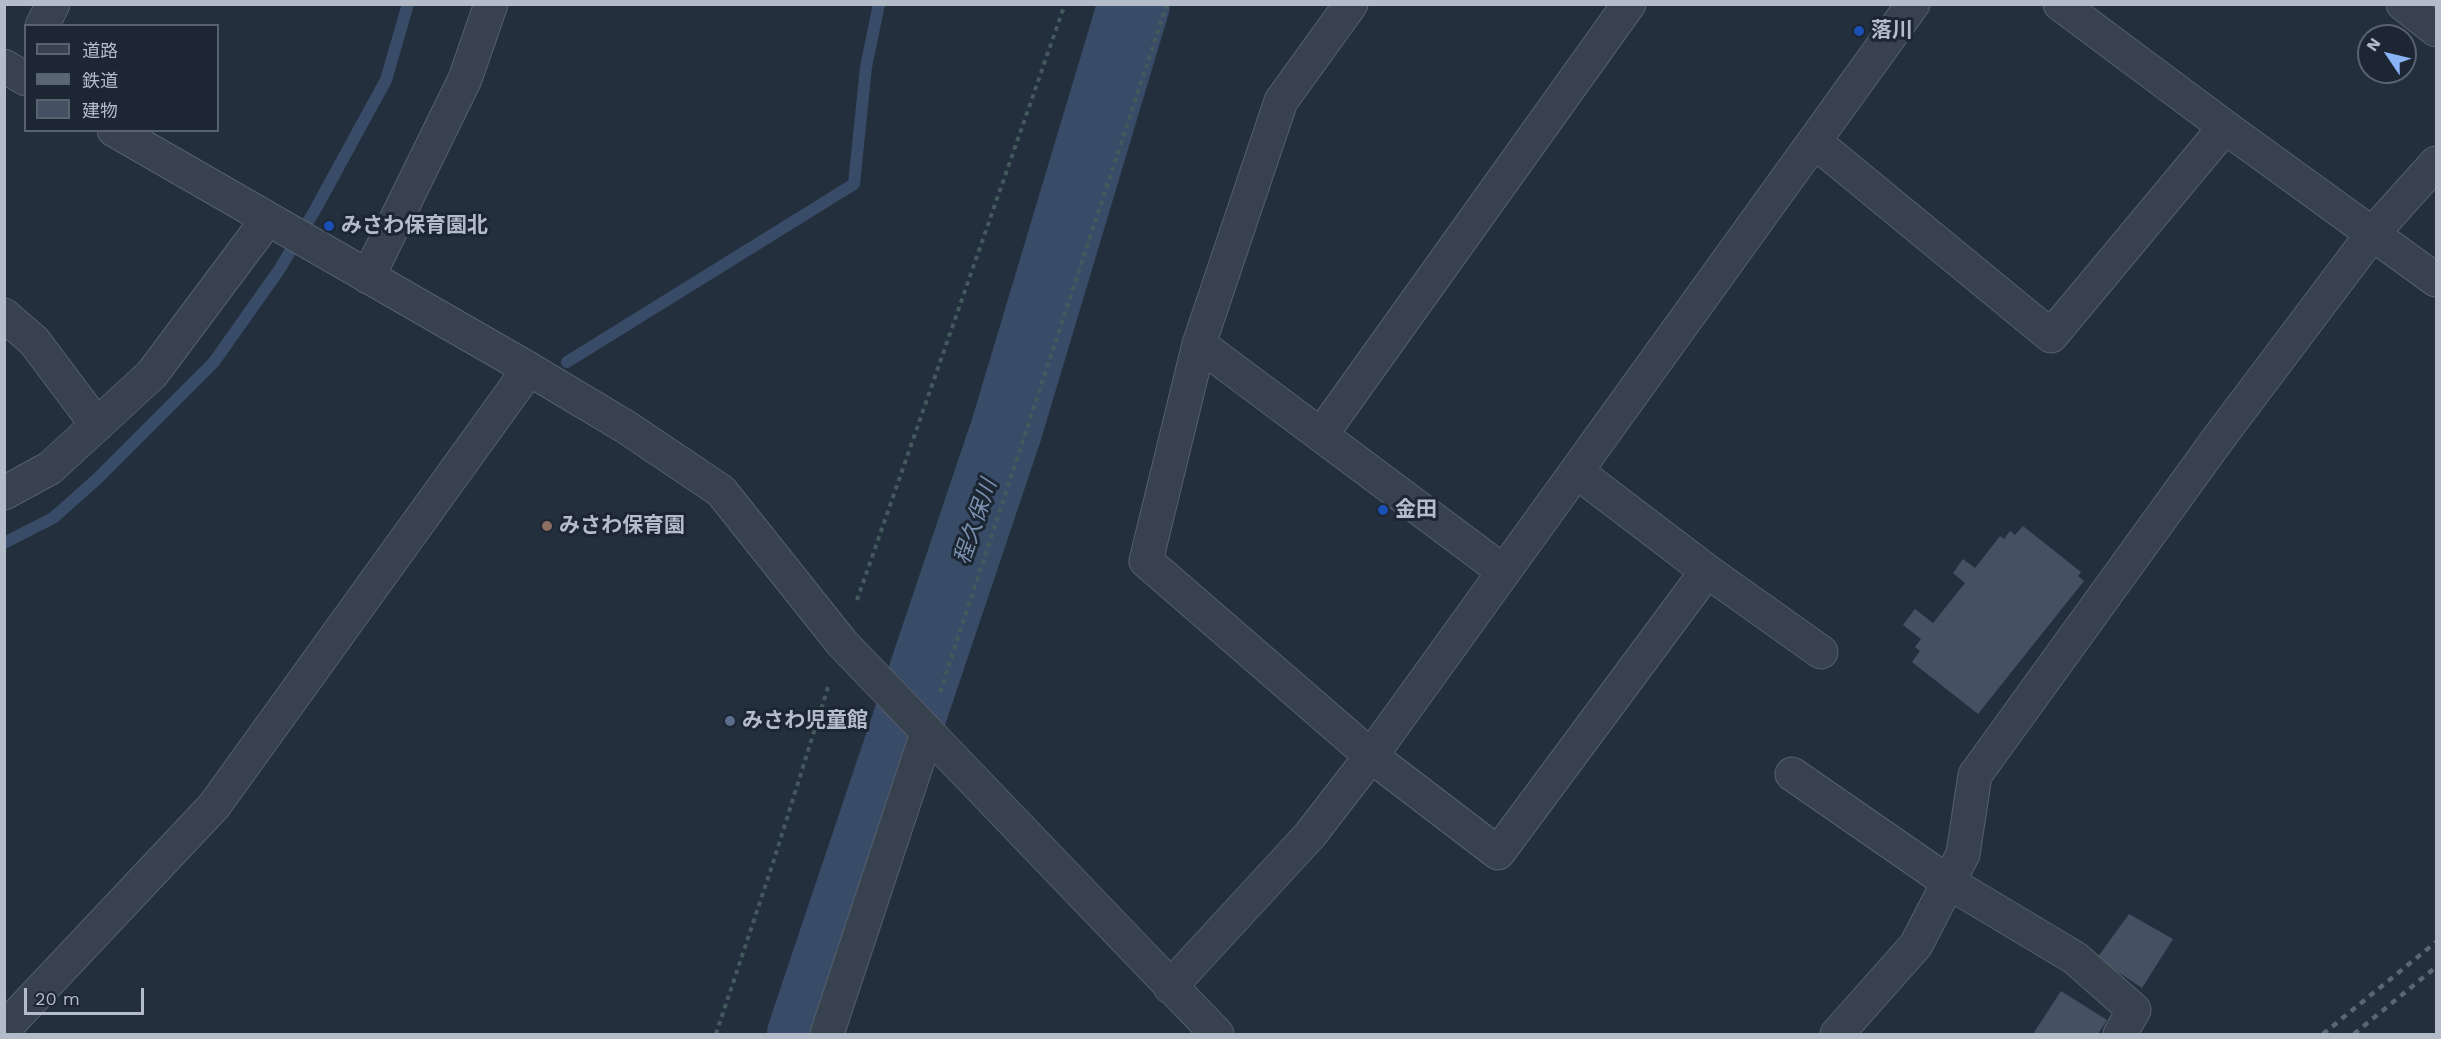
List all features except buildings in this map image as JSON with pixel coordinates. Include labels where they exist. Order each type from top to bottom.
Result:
[{"type":"street","points":[[43,24],[53,4]]},
{"type":"street","points":[[368,277],[465,79],[491,4]]},
{"type":"street","points":[[1351,4],[1281,101],[1199,344],[1146,561],[1371,756],[1498,853],[1707,571]]},
{"type":"street","points":[[1321,435],[1629,4]]},
{"type":"street","points":[[1170,987],[1311,835],[1371,756],[1913,4]]},
{"type":"street","points":[[2060,4],[2225,128],[2436,280]]},
{"type":"street","points":[[2403,4],[2436,30]]},
{"type":"street","points":[[1815,142],[2051,336],[2225,128]]},
{"type":"street","points":[[117,132],[530,369],[626,427],[721,491],[846,647],[1217,1035]]},
{"type":"street","points":[[1837,1035],[1916,945],[1963,854],[1975,775],[2217,439],[2373,233],[2436,163]]},
{"type":"street","points":[[4,493],[50,468],[152,374],[270,221]]},
{"type":"street","points":[[4,315],[34,341],[97,425]]},
{"type":"street","points":[[1199,344],[1503,571]]},
{"type":"street","points":[[4,1029],[213,806],[530,369]]},
{"type":"street","points":[[1576,472],[1707,571],[1821,652]]},
{"type":"street","points":[[827,1035],[923,727]]},
{"type":"street","points":[[1792,774],[1948,882],[2075,958],[2134,1010],[2120,1035]]},
{"type":"path","points":[[716,1035],[1065,4]]},
{"type":"path","points":[[923,727],[961,635],[1167,4]]},
{"type":"waterway","points":[[4,543],[53,518],[97,479],[214,362],[279,270],[315,210],[386,80],[408,4]]},
{"type":"waterway","points":[[567,362],[854,184],[866,67],[879,4]]},
{"type":"waterway","name":"程久保川","points":[[803,1034],[1006,431],[1134,4]]},
{"type":"railway","points":[[2323,1034],[2436,942]]},
{"type":"railway","points":[[2354,1034],[2436,967]]},
{"type":"place","name":"落川","points":[[1859,31]]},
{"type":"place","name":"みさわ保育園北","points":[[329,226]]},
{"type":"place","name":"金田","points":[[1383,510]]},
{"type":"place","name":"みさわ保育園","points":[[547,526]]},
{"type":"place","name":"みさわ児童館","points":[[730,721]]}]
